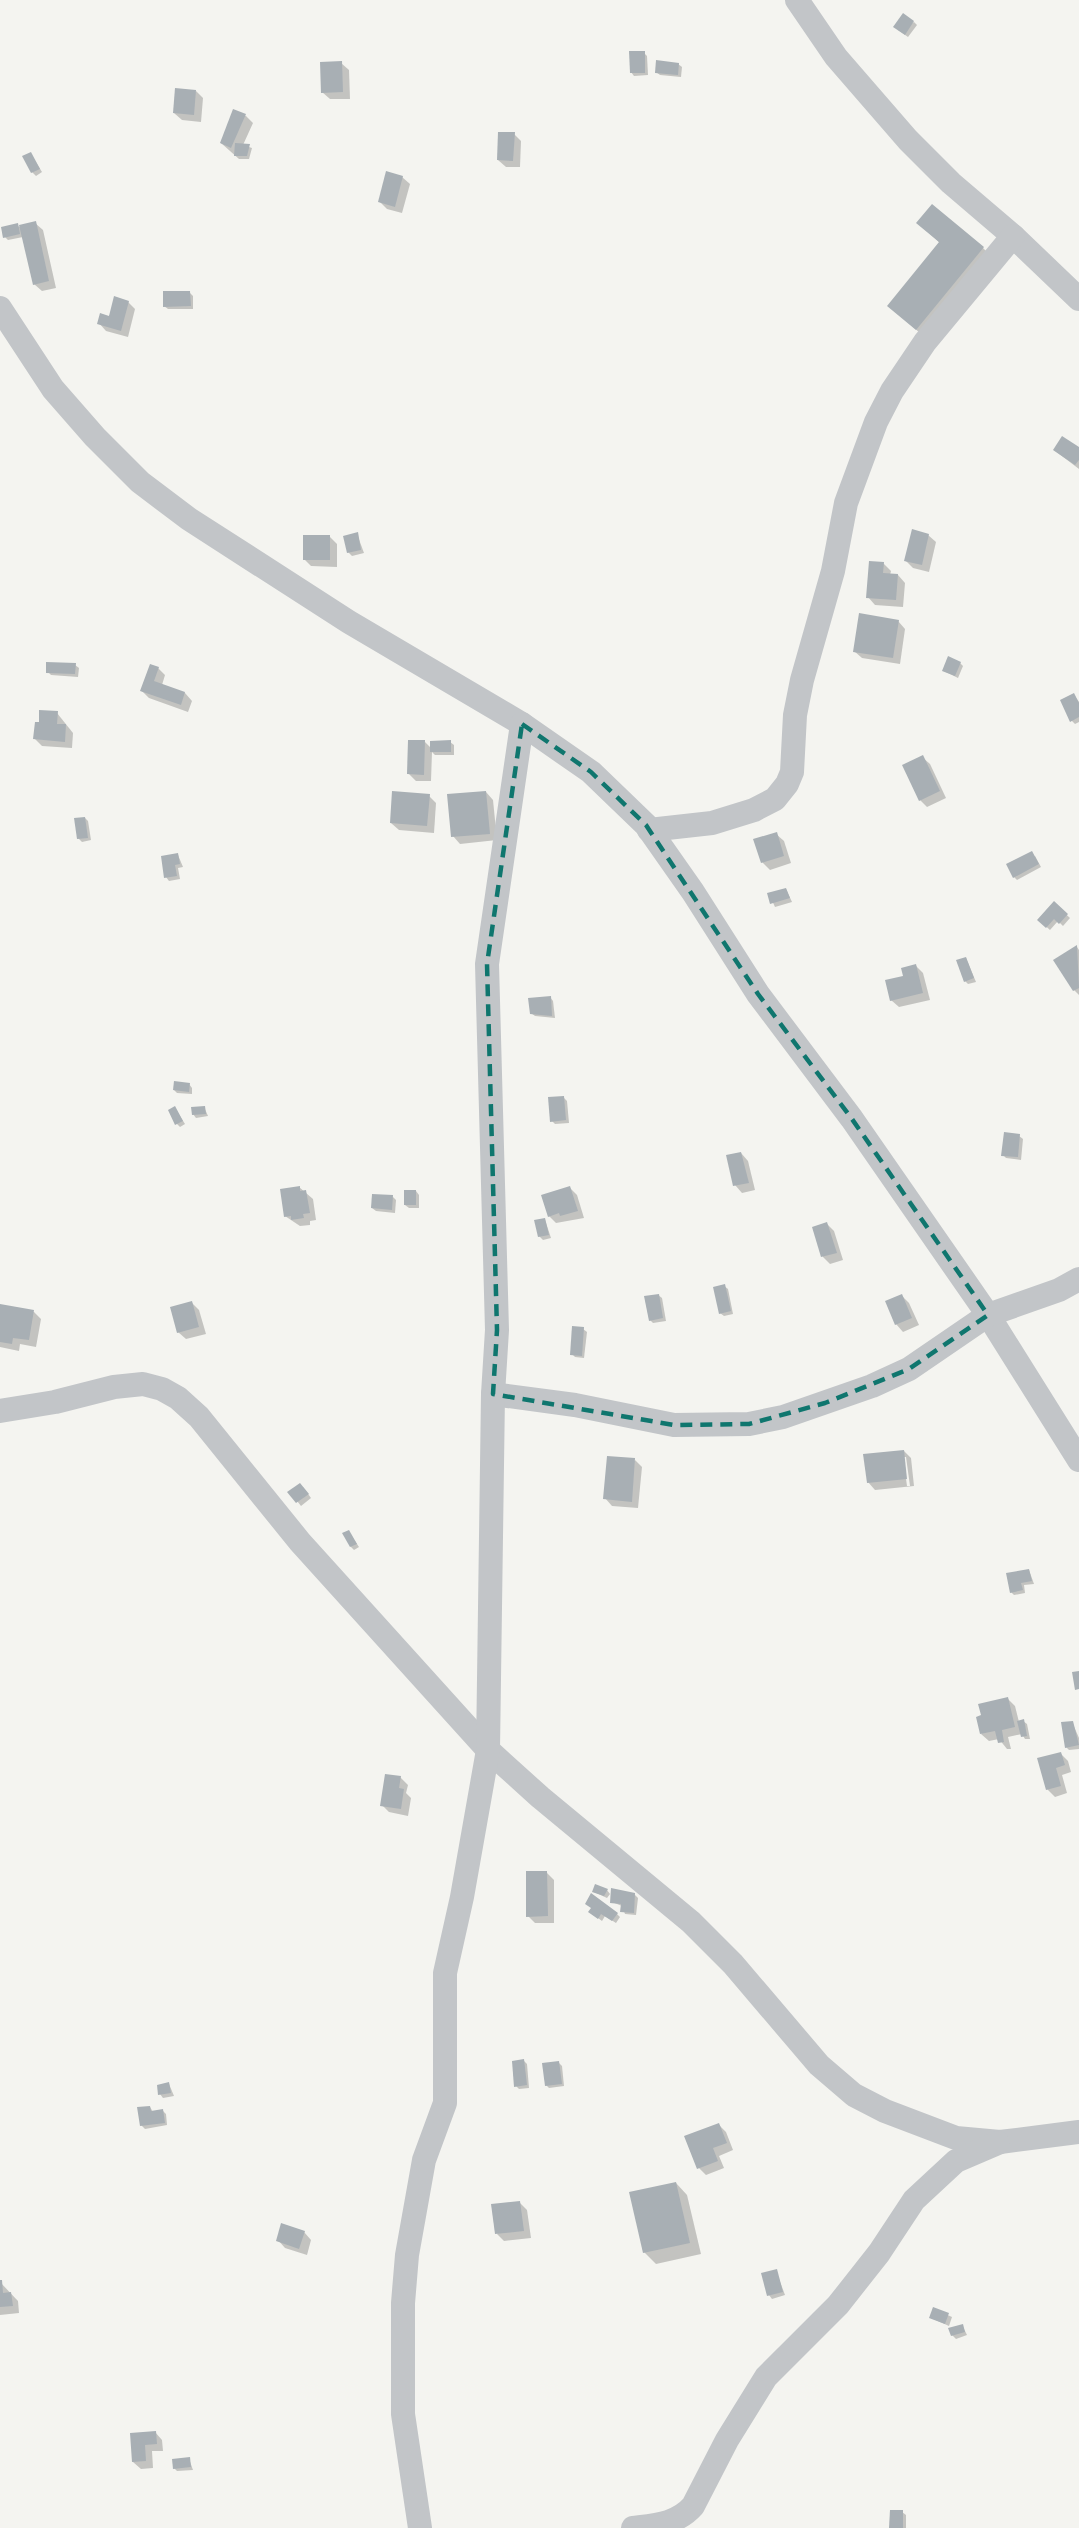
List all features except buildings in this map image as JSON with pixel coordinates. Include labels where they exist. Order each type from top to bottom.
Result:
[{"type":"street","points":[[797,0],[836,57],[908,140],[951,183],[1013,236],[1079,300]]},
{"type":"street","points":[[649,830],[712,823],[754,810],[775,799],[787,784],[792,772],[795,715],[802,680],[833,571],[846,504],[876,422],[892,391],[925,342],[1013,236]]},
{"type":"street","points":[[0,308],[53,389],[140,482],[189,519],[349,622],[522,724],[591,772],[649,830],[693,892],[758,994],[852,1119],[988,1315],[1079,1460]]},
{"type":"street","points":[[420,2528],[403,2414],[404,2294],[407,2255],[424,2160],[445,2103],[445,1973],[462,1897],[488,1750],[493,1394],[497,1330],[487,964],[522,724]]},
{"type":"street","points":[[493,1394],[575,1405],[675,1425],[749,1424],[815,1407],[909,1369],[988,1315],[1059,1290],[1079,1279]]},
{"type":"street","points":[[0,1411],[55,1402],[114,1387],[143,1384],[162,1389],[178,1398],[200,1417],[300,1542],[488,1750],[540,1797],[691,1922],[733,1964],[819,2065],[854,2094],[885,2111],[956,2138],[1000,2142],[1079,2132]]},
{"type":"street","points":[[633,2528],[674,2522],[686,2515],[693,2506],[727,2440],[766,2377],[838,2305],[879,2253],[914,2200],[956,2161],[1000,2142]]},
{"type":"highlighted area","points":[[522,724],[591,772],[646,825],[758,994],[852,1119],[988,1315],[909,1369],[825,1403],[749,1424],[674,1425],[493,1394],[497,1330],[487,964]]}]
